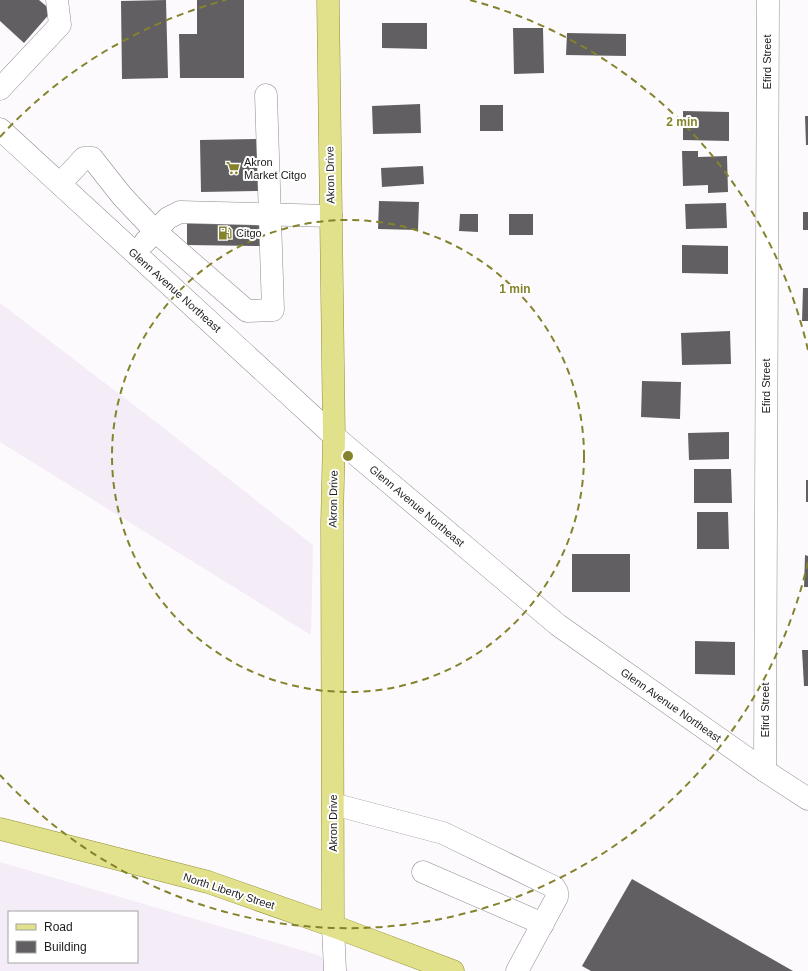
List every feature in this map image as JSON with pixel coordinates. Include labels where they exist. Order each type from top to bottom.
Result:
[{"type":"main road","name":"Akron Drive","points":[[328,0],[334,436],[332,523],[334,926]]},
{"type":"main road","name":"North Liberty Street","points":[[0,829],[208,882],[334,926],[453,971]]},
{"type":"street","points":[[0,89],[60,25],[57,0]]},
{"type":"street","name":"Efird Street","points":[[765,771],[768,0]]},
{"type":"street","points":[[60,184],[84,158],[92,158],[122,196],[155,231],[247,311],[273,310],[266,95]]},
{"type":"street","name":"Glenn Avenue Northeast","points":[[0,129],[334,436],[558,625],[765,771],[808,799]]},
{"type":"street","points":[[135,253],[168,218],[180,212],[330,216]]},
{"type":"street","points":[[333,804],[443,833],[554,887],[557,892],[557,897],[517,971]]},
{"type":"street","points":[[423,872],[543,924]]},
{"type":"street","points":[[334,926],[335,971]]},
{"type":"shaded area","points":[[0,303],[156,422],[313,545],[311,635],[0,442]]},
{"type":"shaded area","points":[[0,862],[318,955],[350,971],[0,971]]},
{"type":"building","points":[[0,0],[39,0],[52,11],[24,43],[0,21]]},
{"type":"building","points":[[166,0],[168,78],[122,79],[121,1]]},
{"type":"building","points":[[197,0],[244,0],[244,78],[180,78],[179,34],[197,34]]},
{"type":"building","points":[[382,23],[427,23],[427,49],[382,48]]},
{"type":"building","points":[[513,28],[543,28],[544,73],[514,74]]},
{"type":"building","points":[[567,33],[626,34],[626,56],[566,55]]},
{"type":"building","points":[[420,104],[421,133],[373,134],[372,106]]},
{"type":"building","points":[[480,105],[503,105],[503,131],[480,131]]},
{"type":"building","points":[[683,111],[729,112],[729,141],[683,140]]},
{"type":"building","points":[[805,116],[808,116],[808,145],[806,145]]},
{"type":"building","points":[[259,139],[259,191],[201,192],[200,140]]},
{"type":"building","points":[[682,151],[698,151],[698,157],[727,156],[728,192],[708,193],[708,185],[683,186]]},
{"type":"building","points":[[423,166],[424,184],[382,187],[381,168]]},
{"type":"building","points":[[379,201],[419,202],[418,230],[378,229]]},
{"type":"building","points":[[726,203],[727,228],[686,229],[685,204]]},
{"type":"building","points":[[803,212],[808,212],[808,230],[803,230]]},
{"type":"building","points":[[460,214],[478,214],[478,232],[459,231]]},
{"type":"building","points":[[509,214],[533,214],[533,235],[509,235]]},
{"type":"building","name":"Citgo","points":[[187,221],[263,221],[262,246],[187,245]]},
{"type":"building","points":[[682,245],[728,246],[728,274],[682,273]]},
{"type":"building","points":[[803,288],[808,288],[808,321],[802,321]]},
{"type":"building","points":[[730,331],[731,364],[682,365],[681,333]]},
{"type":"building","points":[[642,381],[681,382],[680,419],[641,417]]},
{"type":"building","points":[[729,432],[729,459],[689,460],[688,433]]},
{"type":"building","points":[[694,469],[731,469],[732,503],[694,503]]},
{"type":"building","points":[[806,480],[808,480],[808,502],[806,502]]},
{"type":"building","points":[[697,512],[728,512],[729,549],[697,549]]},
{"type":"building","points":[[572,554],[630,554],[630,592],[572,592]]},
{"type":"building","points":[[805,555],[808,556],[808,587],[804,587]]},
{"type":"building","points":[[695,641],[735,642],[735,675],[695,674]]},
{"type":"building","points":[[802,650],[808,650],[808,686],[804,686]]},
{"type":"building","points":[[632,879],[793,971],[591,971],[582,966]]},
{"type":"place","name":"Akron Market Citgo","points":[[233,168]]},
{"type":"place","name":"Citgo","points":[[225,233]]}]
